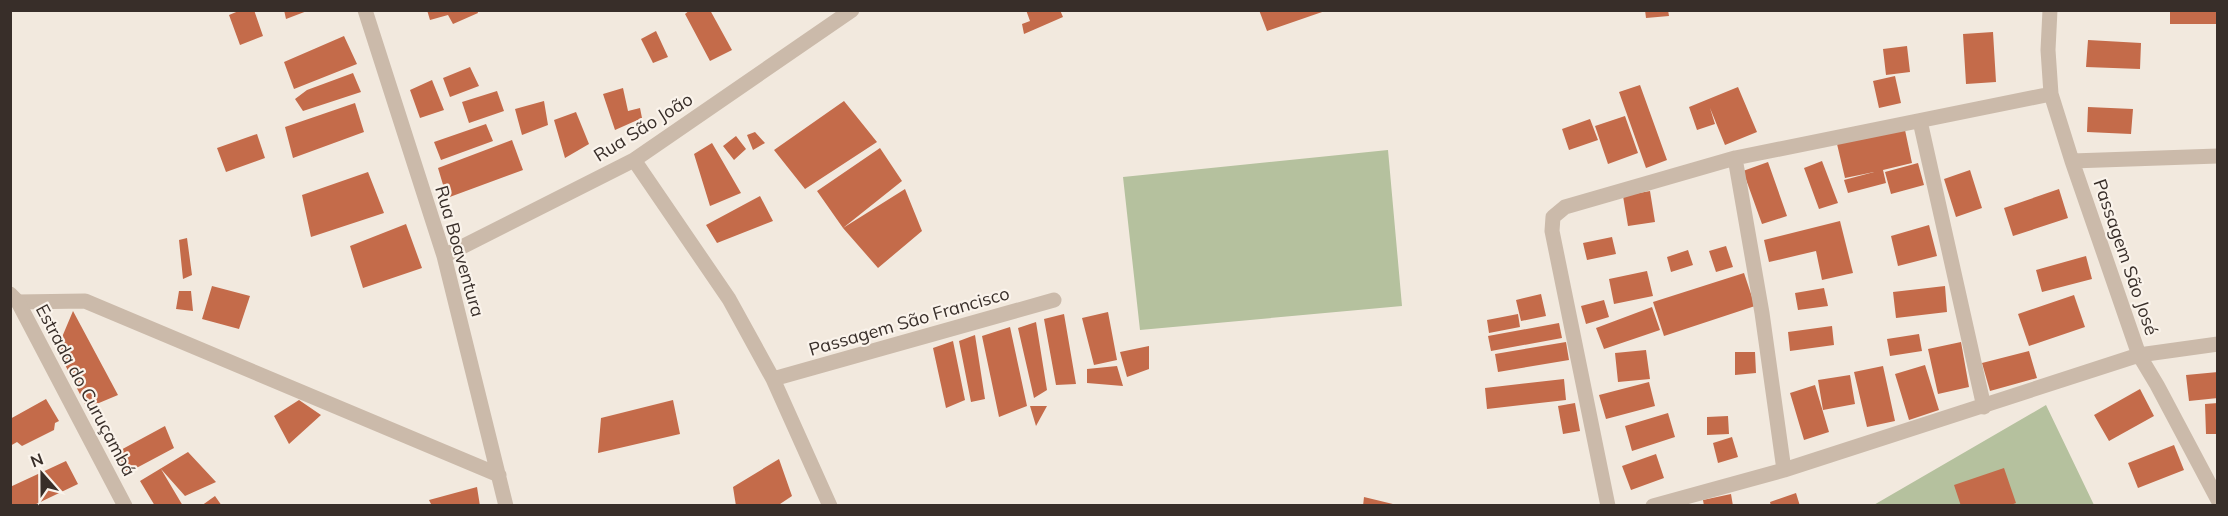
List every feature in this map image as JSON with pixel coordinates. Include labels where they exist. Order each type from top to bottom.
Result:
[{"type":"street","name":"Rua Boaventura","points":[[365,10],[444,256],[506,506]]},
{"type":"street","name":"Rua São João","points":[[444,256],[634,160],[852,10]]},
{"type":"street","name":"Passagem São José","points":[[2050,10],[2048,50],[2051,94],[2072,160],[2139,355],[2217,500]]},
{"type":"street","points":[[1608,506],[1552,231],[1553,217],[1565,207],[1735,158],[2051,94]]},
{"type":"street","points":[[1920,121],[1984,407]]},
{"type":"street","points":[[2072,160],[2217,156]]},
{"type":"street","points":[[1735,158],[1762,313],[1784,470]]},
{"type":"street","points":[[634,160],[729,299],[774,379],[830,506]]},
{"type":"street","points":[[14,298],[85,301],[499,475]]},
{"type":"street","name":"Estrada do Curuçambá","points":[[14,298],[125,506]]},
{"type":"street","name":"Passagem São Francisco","points":[[774,379],[1054,300]]},
{"type":"street","points":[[1653,506],[1784,470],[2139,355],[2217,344]]},
{"type":"green space","points":[[1388,150],[1402,306],[1140,330],[1123,177]]},
{"type":"green space","points":[[2046,405],[2094,505],[1872,506]]},
{"type":"building","points":[[241,10],[254,10],[263,36],[240,45],[229,15]]},
{"type":"building","points":[[284,10],[307,10],[307,11],[286,19]]},
{"type":"building","points":[[427,10],[477,10],[478,13],[453,24],[448,15],[430,20]]},
{"type":"building","points":[[690,10],[710,10],[732,50],[710,61],[685,14]]},
{"type":"building","points":[[1026,10],[1060,10],[1063,17],[1024,34],[1022,24],[1030,21]]},
{"type":"building","points":[[1259,10],[1325,10],[1325,11],[1267,31]]},
{"type":"building","points":[[1645,10],[1668,10],[1669,16],[1646,18]]},
{"type":"building","points":[[2170,10],[2218,10],[2218,24],[2170,24]]},
{"type":"building","points":[[656,31],[668,57],[653,63],[641,39]]},
{"type":"building","points":[[1993,32],[1996,82],[1966,84],[1963,34]]},
{"type":"building","points":[[344,36],[357,64],[294,89],[284,62]]},
{"type":"building","points":[[2088,40],[2141,43],[2140,69],[2086,67]]},
{"type":"building","points":[[1907,46],[1910,72],[1886,75],[1883,49]]},
{"type":"building","points":[[470,67],[479,86],[450,97],[443,78]]},
{"type":"building","points":[[353,73],[361,92],[303,111],[295,99],[307,90]]},
{"type":"building","points":[[1895,76],[1901,103],[1879,108],[1873,81]]},
{"type":"building","points":[[432,80],[444,110],[420,118],[410,90]]},
{"type":"building","points":[[1640,85],[1667,160],[1646,168],[1619,92]]},
{"type":"building","points":[[1738,87],[1757,132],[1725,145],[1710,108],[1715,124],[1697,130],[1689,107]]},
{"type":"building","points":[[623,88],[628,111],[640,108],[642,118],[615,130],[603,94]]},
{"type":"building","points":[[497,91],[504,111],[469,123],[462,102]]},
{"type":"building","points":[[544,101],[548,125],[522,135],[515,109]]},
{"type":"building","points":[[844,101],[877,142],[805,189],[774,150]]},
{"type":"building","points":[[355,103],[364,132],[293,158],[285,127]]},
{"type":"building","points":[[2088,107],[2133,109],[2131,134],[2087,132]]},
{"type":"building","points":[[576,112],[589,144],[565,158],[554,120]]},
{"type":"building","points":[[1625,116],[1638,153],[1608,164],[1595,126]]},
{"type":"building","points":[[1590,119],[1598,140],[1569,150],[1562,129]]},
{"type":"building","points":[[486,124],[493,141],[441,160],[434,142]]},
{"type":"building","points":[[1905,130],[1912,163],[1883,170],[1886,183],[1848,193],[1844,180],[1874,172],[1845,178],[1837,144]]},
{"type":"building","points":[[755,132],[765,143],[753,150],[747,135]]},
{"type":"building","points":[[257,134],[265,158],[226,172],[217,148]]},
{"type":"building","points":[[736,136],[746,149],[734,160],[723,146]]},
{"type":"building","points":[[512,140],[523,170],[447,198],[438,168]]},
{"type":"building","points":[[712,143],[741,193],[710,206],[694,154]]},
{"type":"building","points":[[880,148],[902,181],[843,228],[817,191]]},
{"type":"building","points":[[1822,161],[1838,203],[1819,209],[1804,168]]},
{"type":"building","points":[[1768,162],[1787,216],[1762,224],[1743,171]]},
{"type":"building","points":[[1918,163],[1924,185],[1891,194],[1885,172]]},
{"type":"building","points":[[1970,170],[1982,208],[1956,217],[1944,179]]},
{"type":"building","points":[[368,172],[384,213],[311,237],[302,195]]},
{"type":"building","points":[[905,189],[922,231],[878,268],[843,228]]},
{"type":"building","points":[[2059,189],[2068,218],[2013,236],[2004,208]]},
{"type":"building","points":[[1650,191],[1655,222],[1628,226],[1623,196]]},
{"type":"building","points":[[760,196],[773,221],[717,243],[706,225]]},
{"type":"building","points":[[1840,221],[1853,273],[1822,280],[1816,251],[1769,262],[1764,240]]},
{"type":"building","points":[[406,224],[422,268],[363,288],[350,246]]},
{"type":"building","points":[[1929,225],[1937,256],[1898,266],[1891,236]]},
{"type":"building","points":[[1612,237],[1616,254],[1587,260],[1583,243]]},
{"type":"building","points":[[187,238],[192,275],[183,279],[179,240]]},
{"type":"building","points":[[1726,246],[1733,267],[1716,272],[1709,251]]},
{"type":"building","points":[[1688,250],[1693,265],[1671,272],[1667,257]]},
{"type":"building","points":[[2086,256],[2092,279],[2042,292],[2036,270]]},
{"type":"building","points":[[1647,271],[1653,296],[1614,304],[1609,279]]},
{"type":"building","points":[[1744,273],[1755,306],[1664,336],[1653,302]]},
{"type":"building","points":[[212,286],[250,296],[239,329],[202,319]]},
{"type":"building","points":[[1945,286],[1947,312],[1896,318],[1893,292]]},
{"type":"building","points":[[1824,288],[1828,306],[1798,310],[1795,293]]},
{"type":"building","points":[[179,291],[191,291],[193,311],[176,309]]},
{"type":"building","points":[[1541,294],[1546,316],[1521,321],[1516,300]]},
{"type":"building","points":[[2074,295],[2085,327],[2029,346],[2018,314]]},
{"type":"building","points":[[1604,300],[1609,317],[1586,324],[1581,306]]},
{"type":"building","points":[[1652,307],[1660,330],[1604,349],[1596,328]]},
{"type":"building","points":[[73,311],[118,395],[87,408],[57,349]]},
{"type":"building","points":[[1108,312],[1117,360],[1094,365],[1082,318]]},
{"type":"building","points":[[1064,314],[1076,384],[1056,385],[1044,319]]},
{"type":"building","points":[[1518,314],[1520,327],[1489,333],[1487,320]]},
{"type":"building","points":[[1036,322],[1047,390],[1034,398],[1018,328]]},
{"type":"building","points":[[1559,323],[1562,338],[1491,351],[1488,336]]},
{"type":"building","points":[[1832,326],[1834,345],[1790,351],[1788,332]]},
{"type":"building","points":[[1010,327],[1027,406],[999,417],[982,336]]},
{"type":"building","points":[[1919,334],[1922,351],[1890,356],[1887,339]]},
{"type":"building","points":[[975,335],[985,399],[971,402],[959,341]]},
{"type":"building","points":[[953,341],[965,400],[946,408],[933,348]]},
{"type":"building","points":[[1566,342],[1569,360],[1498,372],[1495,354]]},
{"type":"building","points":[[1961,342],[1969,387],[1938,394],[1928,349]]},
{"type":"building","points":[[1149,346],[1149,369],[1127,377],[1120,352]]},
{"type":"building","points":[[1646,350],[1650,379],[1618,382],[1615,353]]},
{"type":"building","points":[[2029,351],[2037,378],[1990,391],[1982,363]]},
{"type":"building","points":[[1735,352],[1755,352],[1756,373],[1735,375]]},
{"type":"building","points":[[1925,365],[1939,410],[1909,420],[1895,374]]},
{"type":"building","points":[[1117,366],[1123,386],[1087,383],[1087,369]]},
{"type":"building","points":[[1883,366],[1895,421],[1867,427],[1854,372]]},
{"type":"building","points":[[2218,372],[2218,398],[2189,401],[2186,375]]},
{"type":"building","points":[[1850,375],[1855,404],[1823,410],[1818,380]]},
{"type":"building","points":[[1564,379],[1566,400],[1487,409],[1485,388]]},
{"type":"building","points":[[1649,382],[1655,406],[1606,419],[1599,395]]},
{"type":"building","points":[[1815,385],[1829,432],[1804,440],[1790,393]]},
{"type":"building","points":[[2140,389],[2154,416],[2109,441],[2094,415]]},
{"type":"building","points":[[46,399],[59,421],[55,423],[54,430],[22,446],[17,442],[10,446],[10,419]]},
{"type":"building","points":[[299,400],[321,415],[289,444],[274,416]]},
{"type":"building","points":[[673,400],[680,434],[598,453],[601,418]]},
{"type":"building","points":[[1575,403],[1580,431],[1563,434],[1558,406]]},
{"type":"building","points":[[2218,403],[2218,434],[2206,434],[2205,404]]},
{"type":"building","points":[[1030,406],[1047,406],[1036,426]]},
{"type":"building","points":[[1668,413],[1675,437],[1632,451],[1625,426]]},
{"type":"building","points":[[1728,416],[1729,434],[1707,435],[1707,417]]},
{"type":"building","points":[[165,426],[174,448],[127,473],[117,452]]},
{"type":"building","points":[[1732,437],[1738,457],[1718,463],[1713,443]]},
{"type":"building","points":[[2174,445],[2184,470],[2138,488],[2128,463]]},
{"type":"building","points":[[188,452],[216,482],[185,496],[161,469],[183,506],[155,506],[140,481]]},
{"type":"building","points":[[1656,454],[1664,478],[1631,490],[1622,466]]},
{"type":"building","points":[[779,459],[792,496],[777,506],[736,506],[733,487]]},
{"type":"building","points":[[66,461],[78,484],[32,506],[10,506],[10,487]]},
{"type":"building","points":[[2004,468],[2016,503],[2008,506],[1961,506],[1954,485]]},
{"type":"building","points":[[477,487],[480,506],[432,506],[429,500]]},
{"type":"building","points":[[1796,493],[1800,506],[1771,506],[1770,502]]},
{"type":"building","points":[[1731,494],[1733,506],[1704,506],[1703,500]]},
{"type":"building","points":[[215,496],[222,506],[201,506]]},
{"type":"building","points":[[1364,497],[1397,505],[1397,506],[1363,506]]}]
